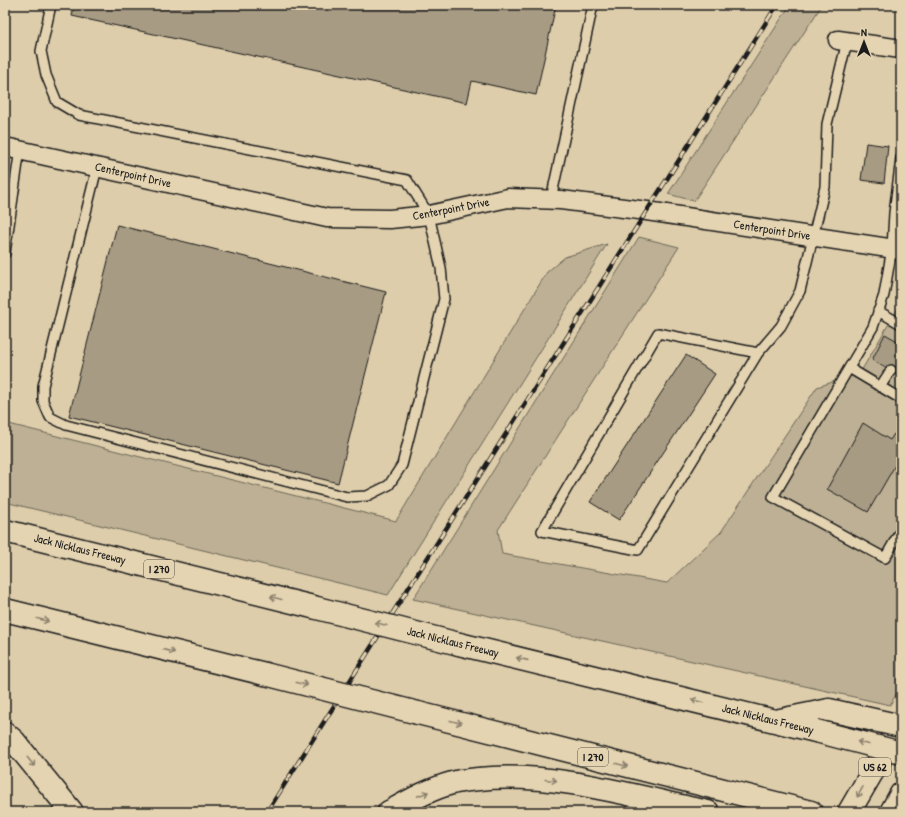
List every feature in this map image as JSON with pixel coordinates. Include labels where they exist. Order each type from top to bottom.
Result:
[{"type":"main road","name":"Jack Nicklaus Freeway","points":[[5,531],[901,753]]},
{"type":"main road","name":"I 270","points":[[5,610],[811,812]]},
{"type":"main road","points":[[775,721],[829,710],[901,726]]},
{"type":"main road","name":"US 62","points":[[849,812],[901,722]]},
{"type":"main road","points":[[5,733],[14,741],[72,812]]},
{"type":"main road","points":[[389,812],[418,796],[454,782],[492,778],[527,778],[563,782],[708,812]]},
{"type":"main road","points":[[891,812],[901,794]]},
{"type":"street","points":[[842,40],[901,50]]},
{"type":"street","name":"Centerpoint Drive","points":[[13,148],[97,168],[327,218],[390,219],[429,215],[508,198],[551,199],[647,211],[896,249]]},
{"type":"lane","points":[[51,5],[41,51],[46,74],[57,102],[80,115],[407,180],[429,215],[441,268],[444,299],[402,465],[389,485],[366,496],[347,497],[66,425],[50,417],[43,401],[43,386],[97,168]]},
{"type":"lane","points":[[551,199],[593,5]]},
{"type":"lane","points":[[758,353],[658,333],[542,531],[638,550],[758,353],[781,326],[800,291],[825,187],[827,124],[842,40]]},
{"type":"lane","points":[[5,253],[13,148]]},
{"type":"lane","points":[[901,158],[896,249],[884,295],[873,327],[773,497],[885,558],[901,530]]},
{"type":"lane","points":[[878,311],[901,324]]},
{"type":"lane","points":[[848,368],[901,399]]},
{"type":"lane","points":[[880,387],[891,370]]},
{"type":"shaded area","points":[[790,5],[822,5],[694,201],[668,194]]},
{"type":"shaded area","points":[[639,237],[679,247],[498,530],[502,554],[667,583],[721,532],[817,387],[860,373],[901,303],[901,686],[890,705],[413,599]]},
{"type":"shaded area","points":[[607,244],[388,595],[5,502],[5,423],[396,521],[547,272],[565,257]]},
{"type":"building","points":[[74,5],[556,5],[536,95],[472,81],[467,103],[72,16]]},
{"type":"building","points":[[866,143],[888,146],[884,183],[861,180]]},
{"type":"building","points":[[117,225],[386,292],[338,483],[69,416]]},
{"type":"building","points":[[885,334],[901,343],[901,377],[872,360]]},
{"type":"building","points":[[686,355],[715,374],[619,520],[590,502]]},
{"type":"building","points":[[863,423],[890,440],[894,434],[901,438],[901,455],[868,512],[827,489]]},
{"type":"railway","points":[[267,812],[777,5]]}]
